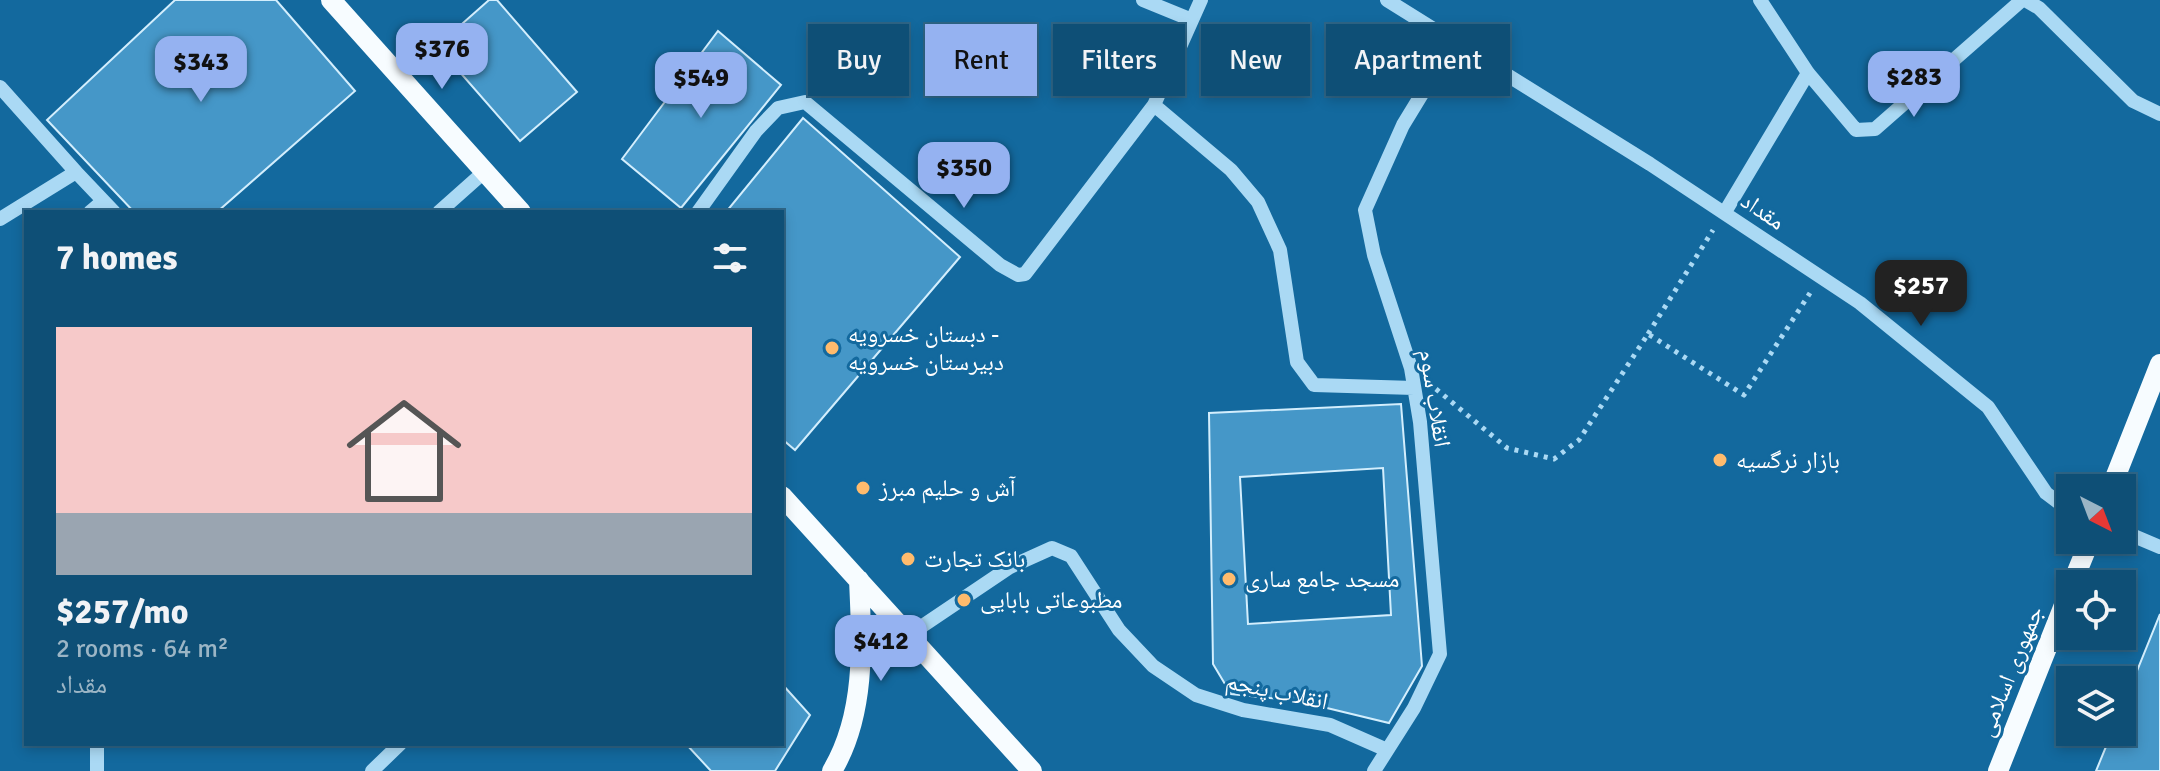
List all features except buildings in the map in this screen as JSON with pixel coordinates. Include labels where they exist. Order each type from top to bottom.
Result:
[{"type":"main road","points":[[331,0],[519,210]]},
{"type":"main road","points":[[2117,474],[2160,364]]},
{"type":"main road","points":[[784,498],[1032,771]]},
{"type":"main road","points":[[832,771],[844,751],[863,663],[859,580]]},
{"type":"main road","name":"جمهوری اسلامی","points":[[1998,771],[2056,625]]},
{"type":"street","points":[[1143,0],[1192,20]]},
{"type":"street","points":[[699,210],[756,131],[778,108],[805,102],[1000,265],[1018,275],[1025,274],[1154,105],[1201,0]]},
{"type":"street","name":"مقداد","points":[[1387,0],[1424,24]]},
{"type":"street","points":[[1760,0],[1808,73],[1856,130],[1875,129],[2023,0],[2039,8],[2133,101],[2160,114]]},
{"type":"street","points":[[1725,212],[1808,73]]},
{"type":"street","name":"مقداد","points":[[1510,78],[1725,212],[1860,303],[1988,407],[2046,493],[2056,500]]},
{"type":"street","points":[[0,87],[112,210]]},
{"type":"street","name":"انقلاب سوم","points":[[1374,771],[1414,708],[1440,654],[1411,368],[1374,255],[1365,210],[1403,125],[1421,96]]},
{"type":"street","points":[[1154,105],[1231,170],[1258,202],[1280,250],[1297,362],[1314,385],[1414,388]]},
{"type":"street","points":[[0,219],[76,172]]},
{"type":"street","points":[[441,210],[484,172]]},
{"type":"street","points":[[92,210],[103,201]]},
{"type":"street","points":[[2136,537],[2160,547]]},
{"type":"street","name":"انقلاب پنجم","points":[[909,635],[1010,567],[1052,548],[1071,556],[1119,630],[1153,666],[1196,695],[1243,710],[1330,725],[1387,750]]},
{"type":"street","points":[[97,746],[97,771]]},
{"type":"street","points":[[372,771],[398,746]]},
{"type":"path","points":[[1411,368],[1507,448],[1554,459],[1579,440],[1725,212]]},
{"type":"path","points":[[1648,334],[1744,395],[1821,277]]},
{"type":"place","name":"دبستان خسرویه - دبیرستان خسرویه","points":[[832,348]]},
{"type":"place","name":"بازار نرگسیه","points":[[1720,460]]},
{"type":"place","name":"آش و حلیم مبرز","points":[[863,488]]},
{"type":"place","name":"بانک تجارت","points":[[908,559]]},
{"type":"place","name":"مسجد جامع ساری","points":[[1229,579]]},
{"type":"place","name":"مطبوعاتی بابایی","points":[[964,600]]}]
